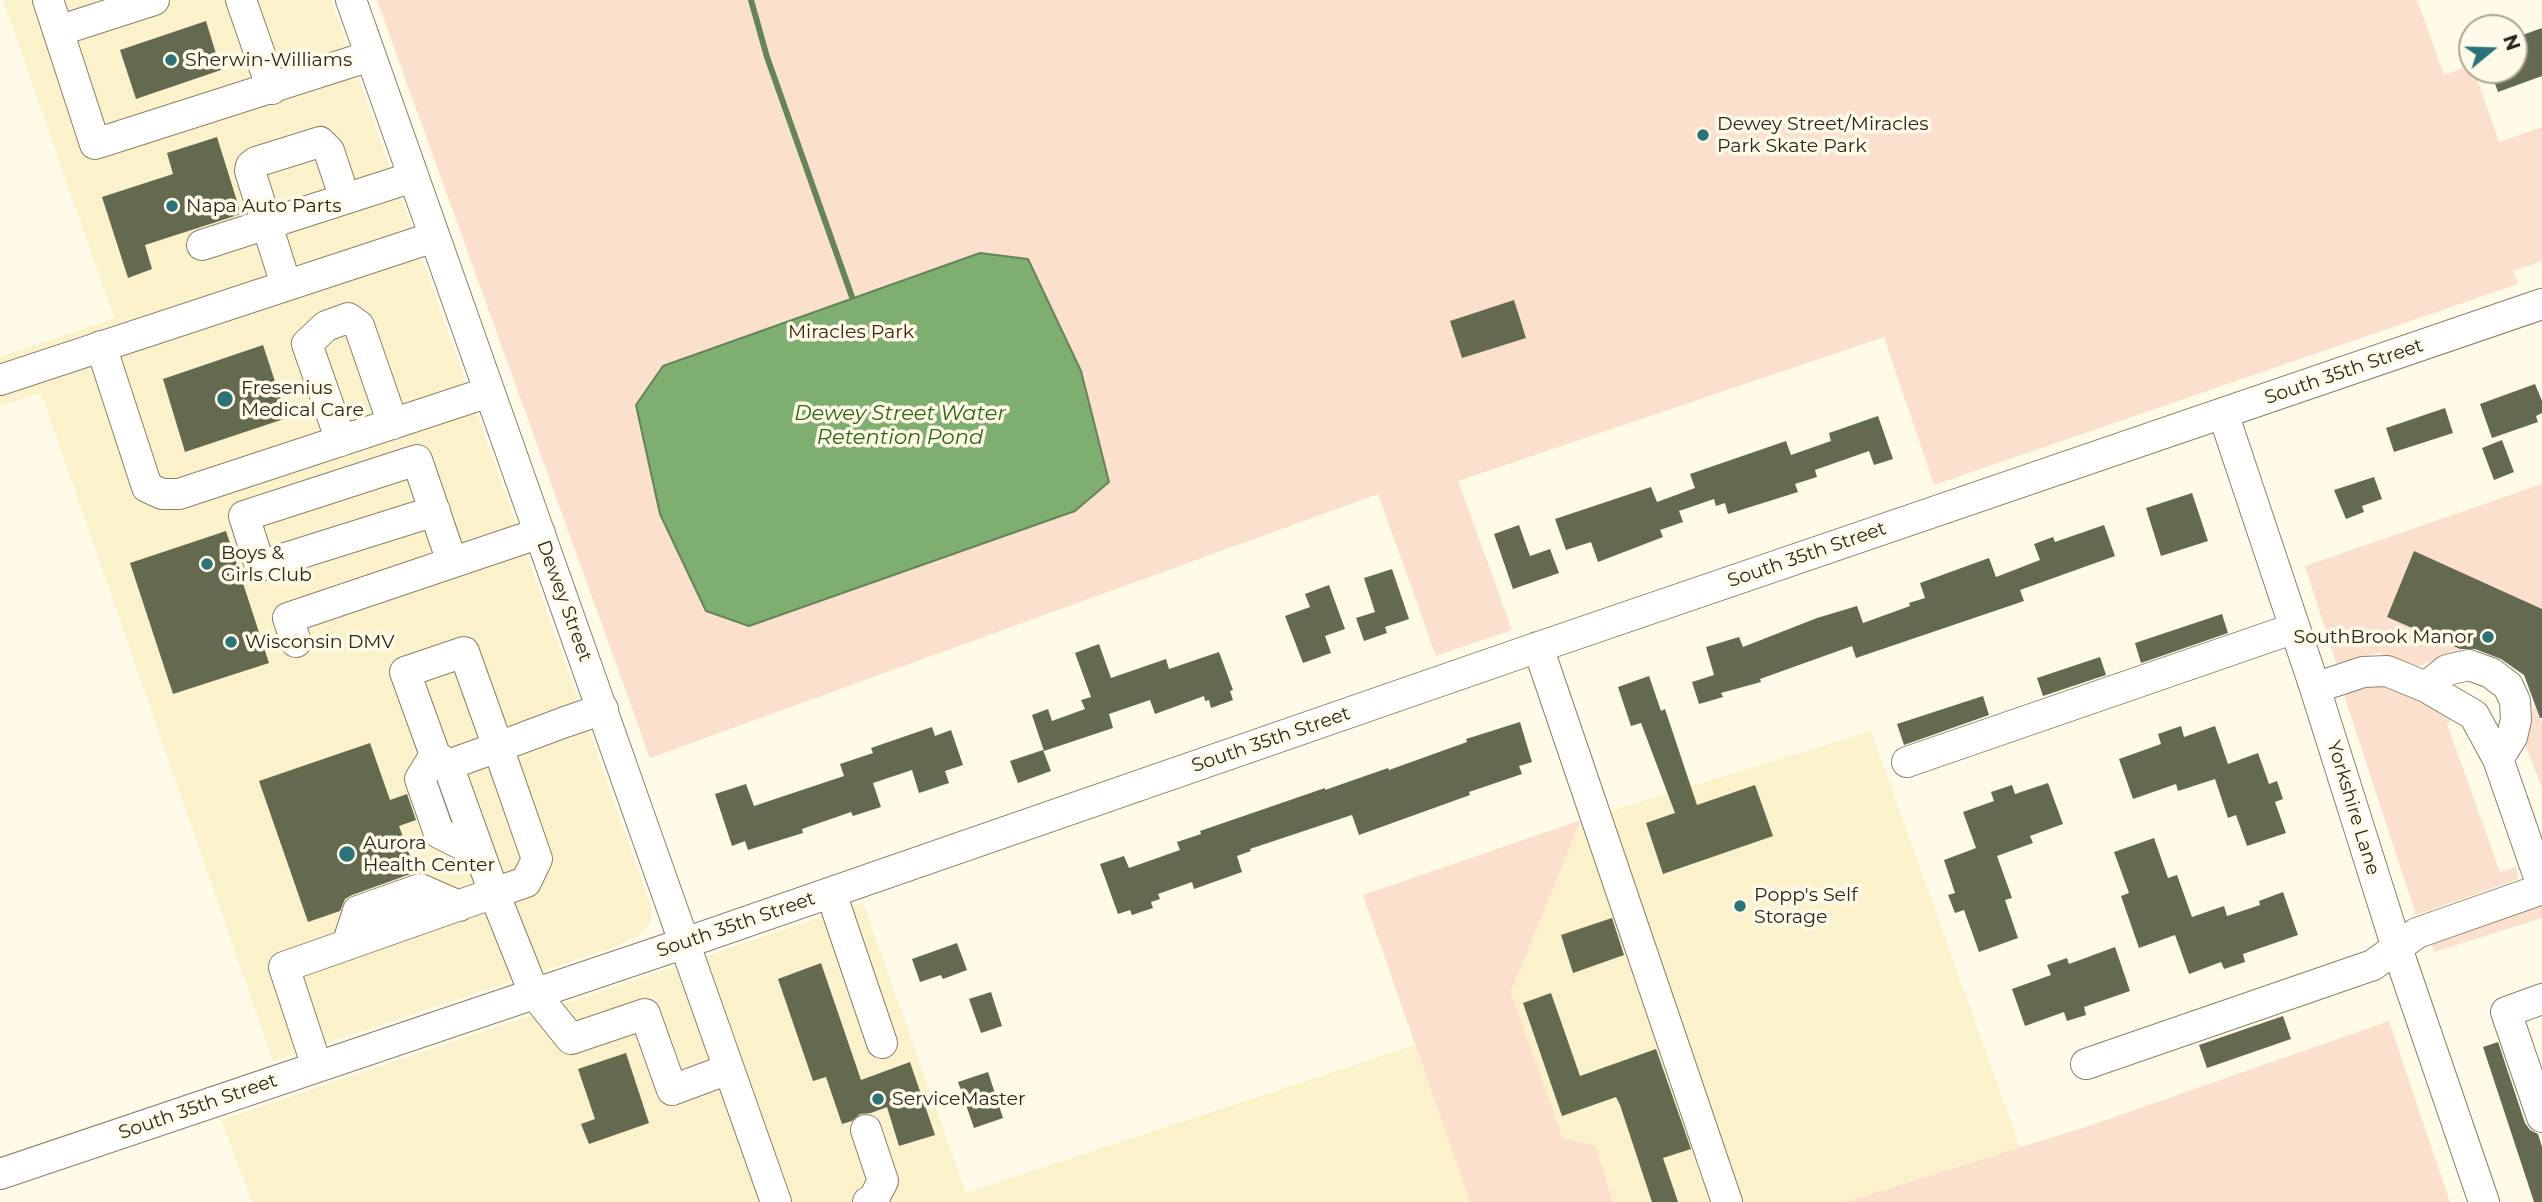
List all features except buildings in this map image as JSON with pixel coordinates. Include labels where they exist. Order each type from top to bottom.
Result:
[{"type":"street","points":[[48,0],[95,144],[370,56]]},
{"type":"street","points":[[58,31],[153,0]]},
{"type":"street","points":[[241,0],[272,89]]},
{"type":"street","name":"Dewey Street","points":[[351,0],[775,1202]]},
{"type":"street","points":[[286,285],[250,171],[251,166],[256,162],[320,142],[329,151],[345,200]]},
{"type":"street","points":[[201,245],[413,177]]},
{"type":"street","points":[[0,380],[435,237]]},
{"type":"street","name":"South 35th Street","points":[[0,1174],[685,943],[1538,647],[2542,304]]},
{"type":"street","points":[[341,441],[307,344],[326,326],[348,318],[359,326],[393,424]]},
{"type":"street","points":[[101,346],[144,479],[147,487],[153,491],[179,494],[489,392]]},
{"type":"street","name":"Yorkshire Lane","points":[[2223,413],[2315,688],[2397,948],[2484,1202]]},
{"type":"street","points":[[435,511],[260,566],[244,516],[417,460],[435,511],[452,562]]},
{"type":"street","points":[[296,642],[288,618],[540,533]]},
{"type":"street","points":[[1907,762],[2295,628]]},
{"type":"street","points":[[1538,647],[1727,1202]]},
{"type":"street","points":[[317,1067],[284,967],[459,906],[494,893],[526,882],[537,859],[464,652],[405,672],[480,853],[494,893],[534,993],[571,1039],[645,1014],[672,1090],[729,1069]]},
{"type":"street","points":[[2426,687],[2447,670],[2469,665],[2491,673],[2508,685],[2515,701],[2516,720],[2512,737],[2498,759]]},
{"type":"street","points":[[2086,1064],[2373,965],[2417,933],[2542,888],[2498,759],[2474,715],[2426,687],[2387,671],[2363,672],[2315,688]]},
{"type":"street","points":[[441,760],[498,747],[603,709]]},
{"type":"street","points":[[831,893],[882,1043]]},
{"type":"street","points":[[2542,999],[2506,1012],[2542,1117]]},
{"type":"street","points":[[866,1130],[883,1181],[873,1200],[868,1202]]},
{"type":"shaded area","points":[[3,0],[331,0],[652,909],[651,923],[637,937],[609,949],[273,1061],[41,393],[0,406],[0,357],[114,318]]},
{"type":"shaded area","name":"Popp's Self Storage","points":[[1871,731],[2020,1147],[2086,1127],[2111,1202],[1613,1202],[1595,1145],[1563,1139],[1511,992],[1581,820]]},
{"type":"shaded area","points":[[863,903],[966,1193],[1415,1045],[1470,1202],[252,1202],[221,1120]]},
{"type":"green space","name":"Miracles Park","points":[[377,0],[2417,0],[2444,75],[2458,70],[2458,84],[2479,84],[2499,142],[2542,127],[2542,261],[2513,271],[2518,284],[1934,485],[1884,337],[1458,481],[1512,630],[1436,656],[1378,494],[650,758]]},
{"type":"green space","points":[[2542,484],[2542,609],[2414,552],[2387,617],[2462,650],[2419,666],[2378,653],[2337,666],[2305,566]]},
{"type":"green space","points":[[2374,684],[2410,689],[2456,714],[2447,724],[2500,872],[2516,867],[2519,879],[2416,915],[2344,695]]},
{"type":"green space","points":[[2535,706],[2542,724],[2542,788],[2521,734]]},
{"type":"green space","points":[[1581,820],[1511,992],[1563,1139],[1595,1145],[1613,1202],[1470,1202],[1363,895]]},
{"type":"green space","points":[[2542,898],[2542,918],[2434,952],[2429,935]]},
{"type":"green space","points":[[2389,1021],[2450,1202],[1846,1202],[2086,1127]]},
{"type":"water","name":"Dewey Street Water Retention Pond","points":[[980,253],[1028,259],[1081,371],[1109,482],[1075,511],[749,626],[706,611],[660,514],[636,405],[663,366]]},
{"type":"waterway","points":[[751,0],[767,57],[852,297]]},
{"type":"place","name":"Sherwin-Williams","points":[[171,60]]},
{"type":"place","name":"Dewey Street/Miracles Park Skate Park","points":[[1703,135]]},
{"type":"place","name":"Napa Auto Parts","points":[[172,206]]},
{"type":"place","name":"Fresenius Medical Care","points":[[225,399]]},
{"type":"place","name":"Boys & Girls Club","points":[[207,564]]},
{"type":"place","name":"SouthBrook Manor","points":[[2488,637]]},
{"type":"place","name":"Wisconsin DMV","points":[[231,642]]},
{"type":"place","name":"Aurora Health Center","points":[[347,854]]},
{"type":"place","name":"Popp's Self Storage","points":[[1740,906]]},
{"type":"place","name":"ServiceMaster","points":[[878,1099]]}]
